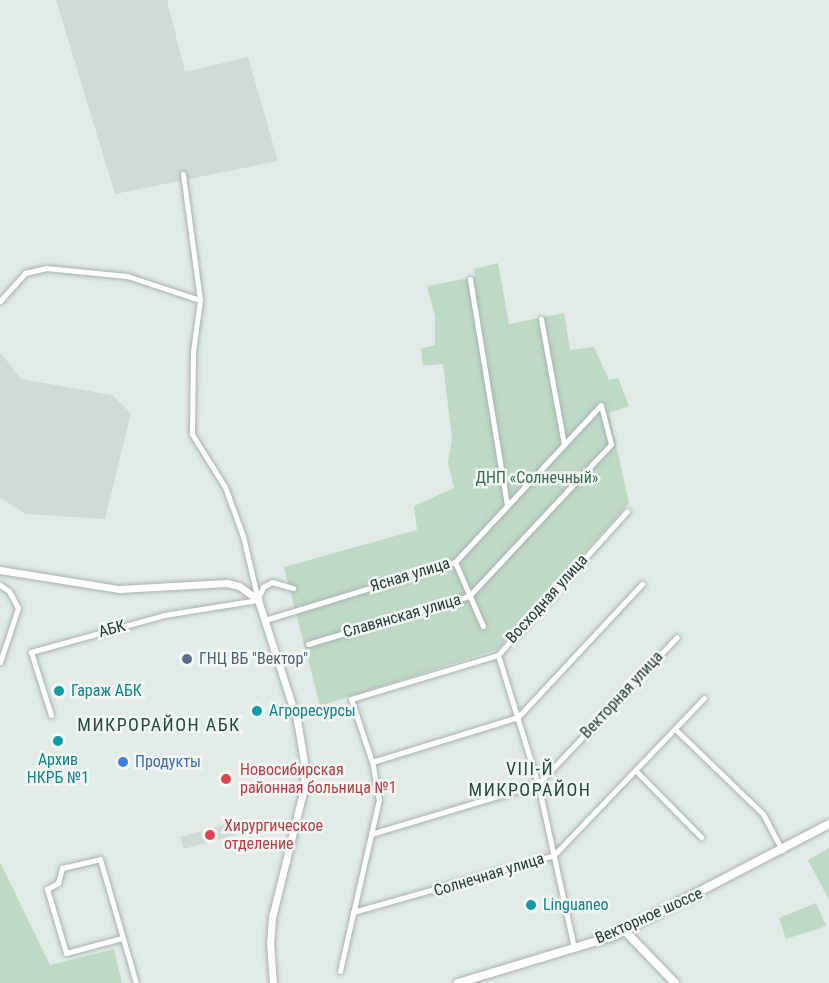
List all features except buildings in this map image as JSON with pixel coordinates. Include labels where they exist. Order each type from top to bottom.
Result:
[{"type":"main road","name":"Векторное шоссе","points":[[458,983],[625,931],[829,824]]},
{"type":"main road","points":[[625,931],[675,983]]},
{"type":"street","points":[[183,174],[200,300],[193,352],[192,434],[225,487],[243,536],[258,600],[297,720],[305,768],[304,788],[272,916],[273,983]]},
{"type":"street","points":[[0,301],[25,273],[46,268],[127,276],[200,300]]},
{"type":"street","points":[[470,279],[507,506]]},
{"type":"street","points":[[541,319],[564,444]]},
{"type":"street","name":"Ясная улица","points":[[265,620],[455,562],[601,405]]},
{"type":"street","name":"Славянская улица","points":[[308,644],[469,596],[611,444],[601,405]]},
{"type":"street","name":"Восходная улица","points":[[372,762],[351,699],[498,655],[627,511]]},
{"type":"street","points":[[455,562],[483,626]]},
{"type":"street","points":[[0,570],[119,589],[228,584],[239,586],[258,600]]},
{"type":"street","points":[[258,600],[260,590],[272,582],[293,588]]},
{"type":"street","points":[[340,971],[379,800],[372,762],[518,717],[642,584]]},
{"type":"street","points":[[0,585],[9,591],[18,608],[0,662]]},
{"type":"street","name":"АБК","points":[[51,715],[31,652],[164,615],[258,600]]},
{"type":"street","name":"Векторная улица","points":[[371,834],[538,784],[677,637]]},
{"type":"street","points":[[498,655],[538,784],[574,948]]},
{"type":"street","name":"Солнечная улица","points":[[353,912],[554,855],[704,698]]},
{"type":"street","points":[[675,729],[763,814],[782,850]]},
{"type":"street","points":[[636,771],[701,837]]},
{"type":"street","points":[[122,938],[66,953],[47,889],[58,884],[62,868],[100,859],[136,983]]},
{"type":"shaded area","points":[[56,0],[167,0],[185,72],[248,57],[278,161],[115,194]]},
{"type":"shaded area","points":[[0,352],[21,379],[112,395],[131,413],[105,519],[26,514],[0,498]]},
{"type":"shaded area","name":"Хирургическое отделение","points":[[237,821],[241,833],[184,849],[180,837]]},
{"type":"green space","name":"ДНП «Солнечный»","points":[[498,263],[509,324],[564,313],[570,350],[594,347],[609,380],[618,378],[629,406],[609,413],[629,503],[498,649],[320,706],[284,567],[417,530],[414,506],[454,488],[448,462],[452,438],[443,364],[423,366],[421,349],[435,345],[435,316],[427,286],[475,277],[474,269]]},
{"type":"green space","points":[[829,848],[829,900],[808,860]]},
{"type":"green space","points":[[0,862],[50,965],[114,949],[122,983],[0,983]]},
{"type":"green space","points":[[816,903],[826,926],[786,939],[779,918]]},
{"type":"place","name":"ГНЦ ВБ \"Вектор\"","points":[[187,659]]},
{"type":"place","name":"Гараж АБК","points":[[59,691]]},
{"type":"place","name":"Агроресурсы","points":[[257,711]]},
{"type":"place","name":"Архив НКРБ №1","points":[[58,741]]},
{"type":"place","name":"Продукты","points":[[123,762]]},
{"type":"place","name":"Новосибирская районная больница №1","points":[[226,779]]},
{"type":"place","name":"Хирургическое отделение","points":[[210,835]]},
{"type":"place","name":"Linguaneo","points":[[531,905]]},
{"type":"district","name":"МИКРОРАЙОН АБК","points":[[159,725]]},
{"type":"district","name":"VIII-Й МИКРОРАЙОН","points":[[530,780]]}]
